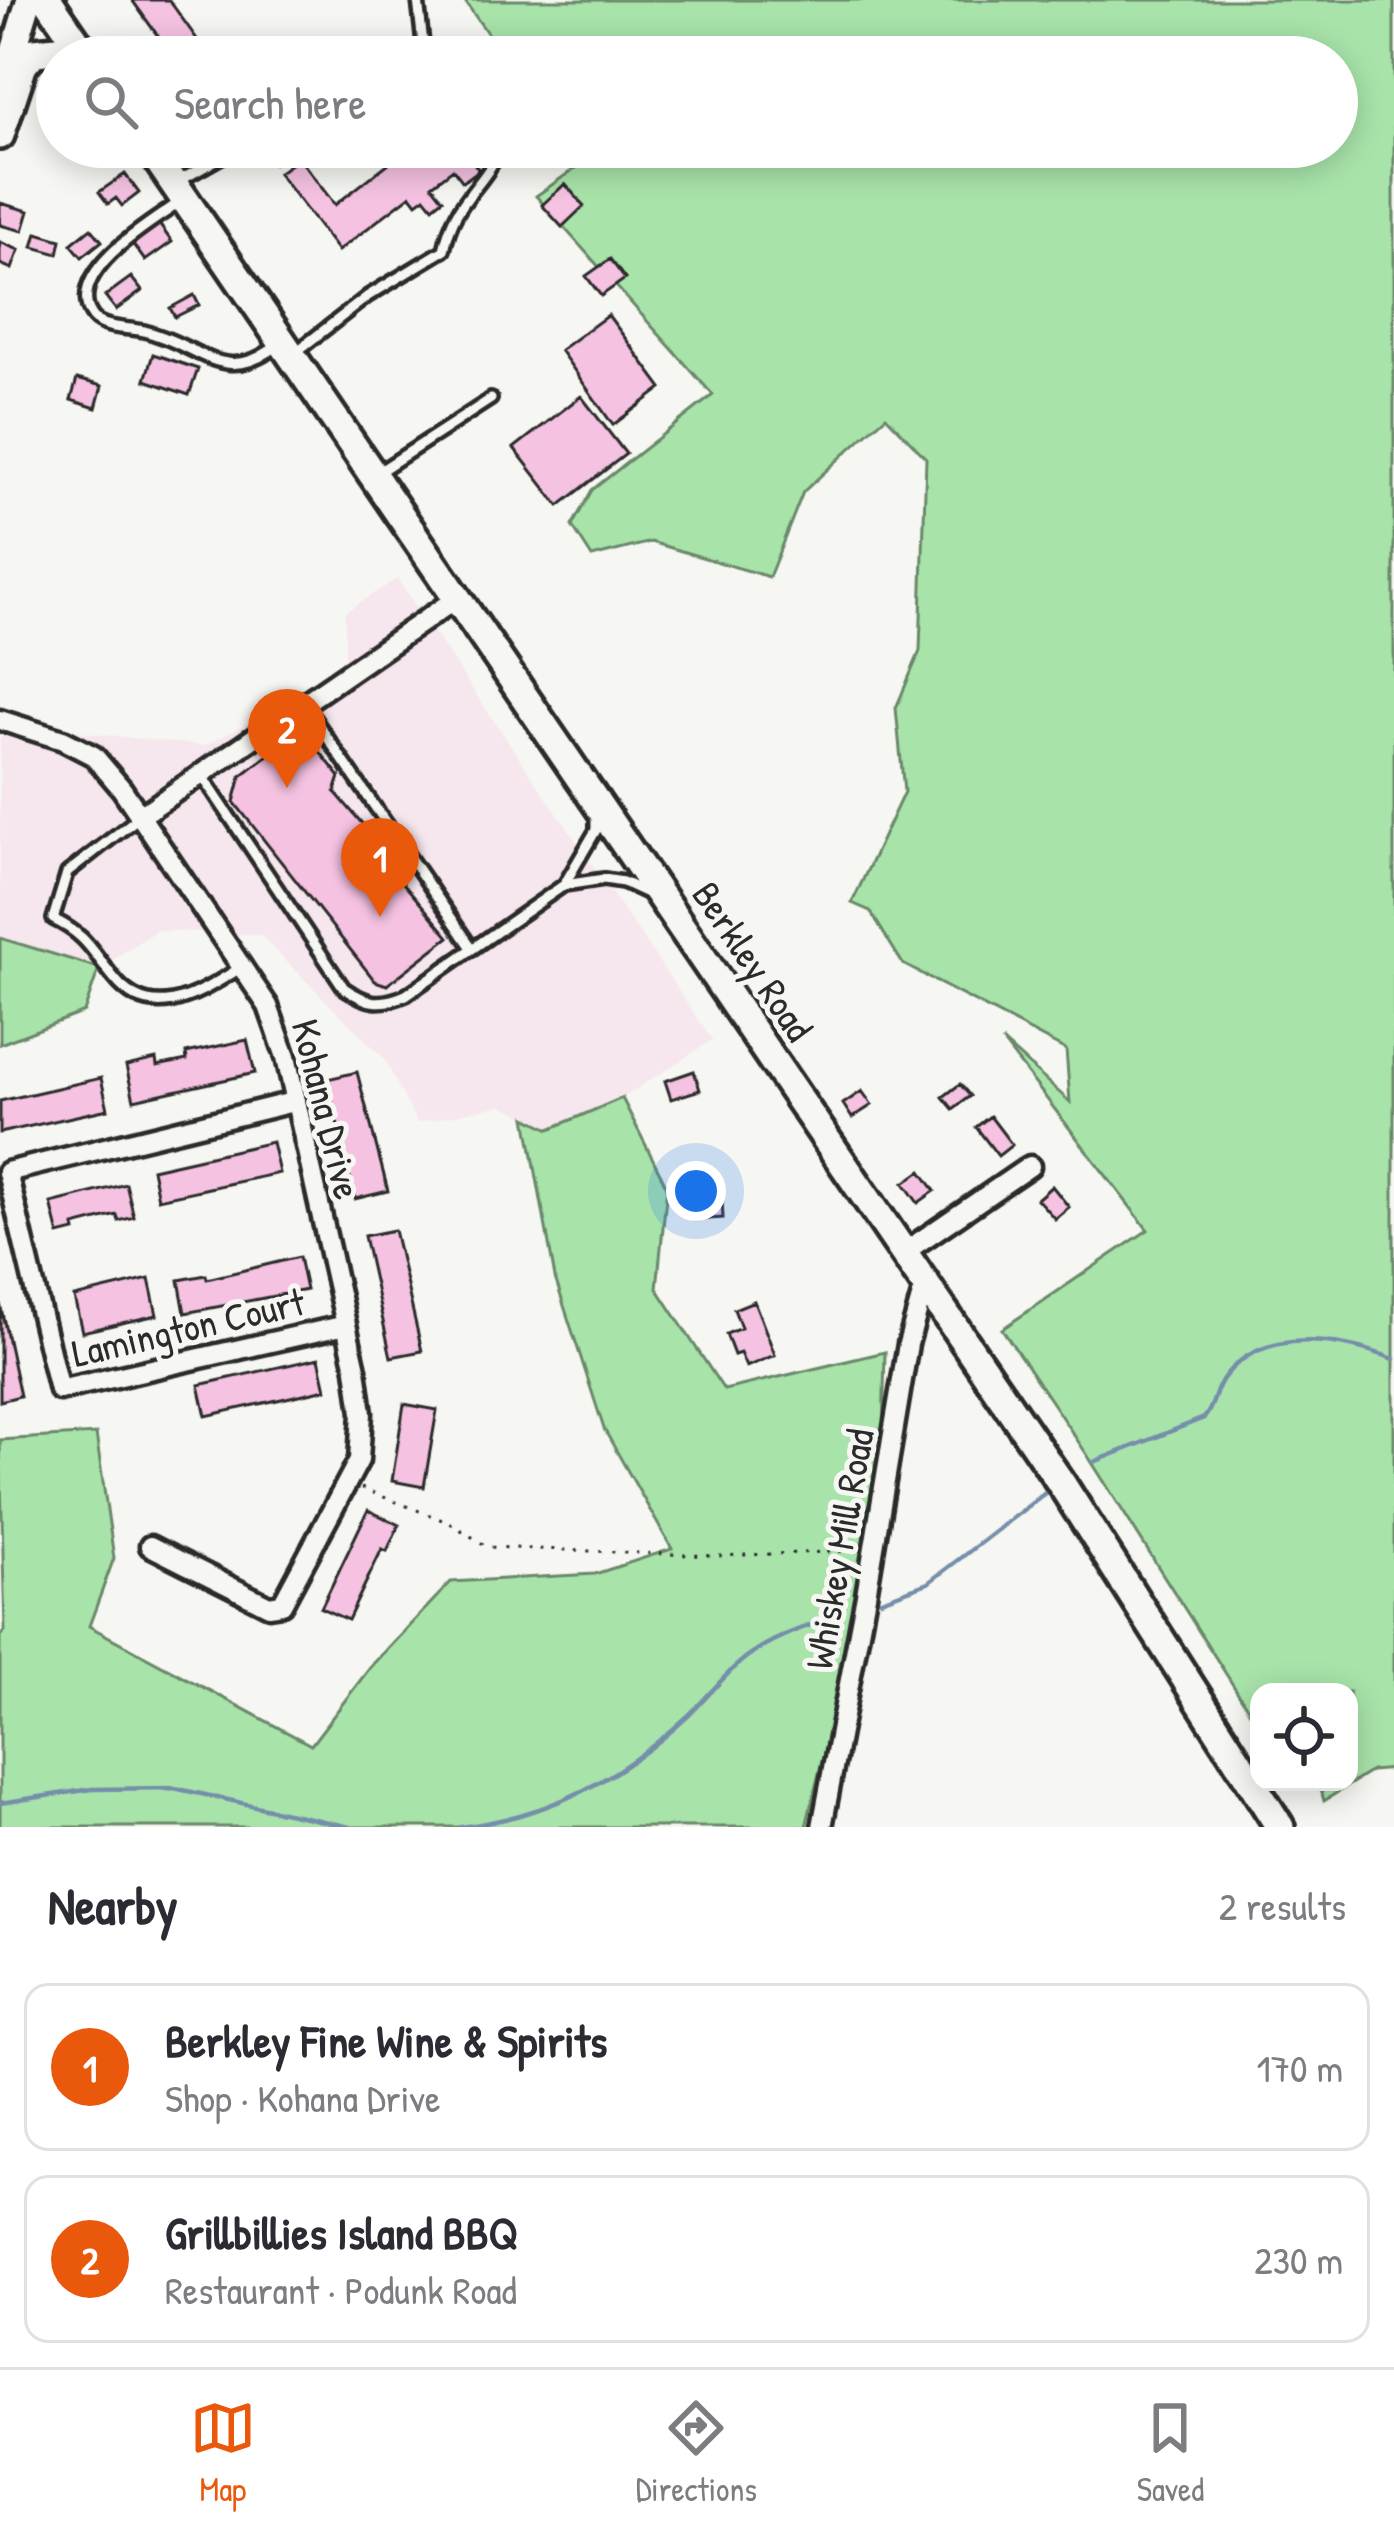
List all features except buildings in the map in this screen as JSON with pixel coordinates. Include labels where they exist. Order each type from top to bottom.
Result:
[{"type":"main road","points":[[2,114],[29,0]]},
{"type":"main road","points":[[48,0],[73,36]]},
{"type":"main road","name":"Berkley Road","points":[[161,168],[1061,1483],[1280,1827]]},
{"type":"street","points":[[139,817],[457,598]]},
{"type":"street","name":"Kohana Drive","points":[[0,720],[63,740],[94,756],[268,1006],[286,1057],[362,1413],[358,1460],[282,1604],[277,1607],[150,1546]]},
{"type":"street","name":"Lamington Court","points":[[293,1102],[7,1172],[17,1216],[59,1390],[346,1325]]},
{"type":"street","points":[[903,1253],[1030,1166]]},
{"type":"street","name":"Whiskey Mill Road","points":[[822,1827],[908,1344],[926,1284]]},
{"type":"lane","points":[[418,0],[422,36]]},
{"type":"lane","points":[[161,168],[116,248],[100,265],[86,300],[90,314],[99,322],[158,335],[224,364],[243,365],[286,349],[444,250],[458,205],[491,168]]},
{"type":"lane","points":[[373,476],[490,399]]},
{"type":"lane","points":[[304,704],[472,948]]},
{"type":"lane","points":[[201,774],[344,988],[362,1000],[382,1005],[406,995],[564,885],[596,830],[596,801]]},
{"type":"lane","points":[[139,817],[68,872],[53,919],[89,941],[125,989],[151,1001],[164,1004],[190,999],[242,967]]},
{"type":"lane","points":[[564,885],[604,879],[623,882],[665,902]]},
{"type":"path","points":[[348,1483],[450,1522],[488,1547],[717,1556],[874,1551]]},
{"type":"shaded area","points":[[397,579],[712,1040],[622,1098],[550,1129],[502,1105],[417,1123],[384,1058],[260,935],[157,930],[99,968],[0,938],[0,740],[8,724],[204,746],[345,674],[345,612]]},
{"type":"green space","points":[[464,0],[1394,0],[1394,1769],[1371,1771],[1358,1779],[1358,1683],[1250,1683],[1250,1712],[1002,1329],[1148,1230],[1002,1041],[1070,1102],[1066,1050],[903,964],[870,911],[852,903],[904,792],[896,708],[920,651],[926,458],[886,416],[803,492],[769,577],[651,542],[592,557],[572,526],[592,490],[713,395],[536,196],[576,168],[1358,168],[1358,36],[489,36]]},
{"type":"green space","points":[[0,938],[99,968],[84,1012],[0,1044]]},
{"type":"green space","points":[[622,1098],[667,1187],[657,1288],[724,1390],[885,1352],[881,1517],[806,1827],[0,1827],[0,1636],[5,1631],[0,1440],[96,1434],[114,1558],[89,1626],[311,1745],[372,1665],[451,1582],[595,1574],[672,1549],[604,1429],[555,1278],[526,1117],[550,1129]]},
{"type":"green space","points":[[1321,1791],[1340,1791],[1324,1801]]},
{"type":"waterway","points":[[1094,1462],[1204,1418],[1225,1376],[1261,1349],[1282,1343],[1328,1342],[1394,1359]]},
{"type":"waterway","points":[[881,1600],[928,1583],[1045,1493]]},
{"type":"waterway","points":[[461,1827],[556,1803],[612,1775],[664,1737],[748,1656],[840,1614]]},
{"type":"waterway","points":[[0,1803],[92,1789],[174,1788],[350,1827]]},
{"type":"place","name":"Grillbillies Island BBQ","points":[[287,788]]},
{"type":"place","name":"Berkley Fine Wine & Spirits","points":[[380,917]]}]
